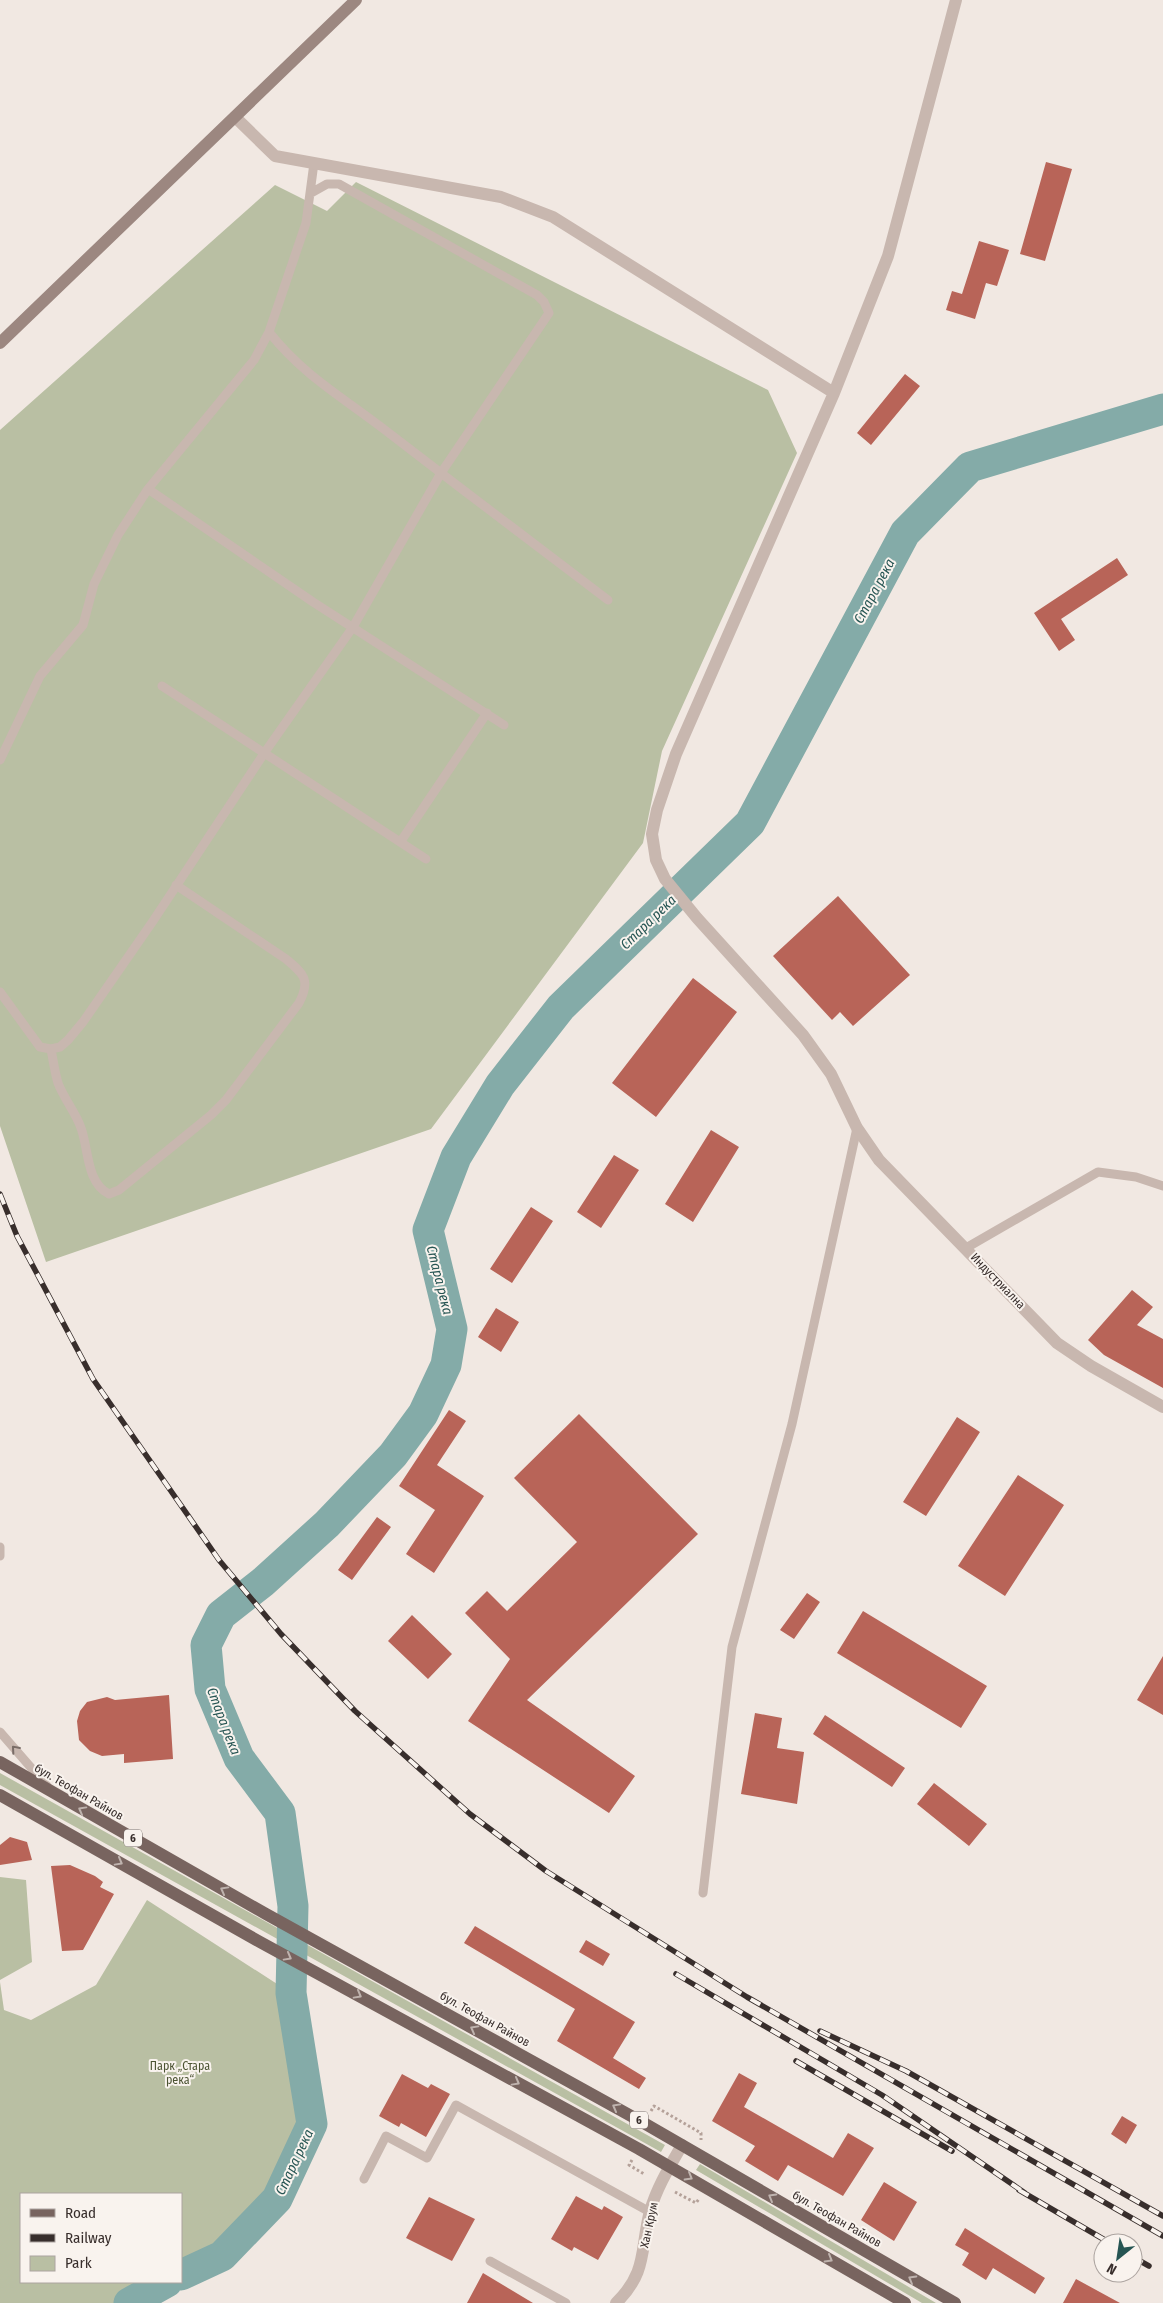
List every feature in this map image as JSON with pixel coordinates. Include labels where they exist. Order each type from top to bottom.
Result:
[{"type":"main road","points":[[0,342],[356,0]]},
{"type":"main road","name":"бул. Теофан Райнов","points":[[0,1762],[266,1914],[682,2145],[955,2303]]},
{"type":"main road","name":"6","points":[[0,1795],[260,1942],[670,2167],[905,2303]]},
{"type":"street","name":"Индустриална","points":[[956,0],[888,256],[834,393],[676,754],[657,810],[652,834],[656,860],[665,879],[697,918],[803,1035],[831,1074],[857,1128],[879,1160],[1057,1343],[1091,1366],[1163,1407]]},
{"type":"street","points":[[235,117],[275,156],[501,197],[553,218],[834,393]]},
{"type":"street","name":"Хан Крум","points":[[616,2303],[626,2293],[636,2277],[642,2260],[650,2212],[682,2145]]},
{"type":"lane","points":[[0,760],[40,676],[83,625],[94,584],[118,535],[148,489],[254,360],[269,332],[304,231],[314,163]]},
{"type":"lane","points":[[0,992],[40,1047],[51,1049],[60,1047],[83,1022],[265,752],[353,627],[441,473],[549,313],[544,302],[537,295],[339,184],[327,184],[311,193]]},
{"type":"lane","points":[[269,332],[288,355],[311,376],[608,600]]},
{"type":"lane","points":[[148,489],[353,627],[504,725]]},
{"type":"lane","points":[[162,686],[426,859]]},
{"type":"lane","points":[[401,841],[487,713]]},
{"type":"lane","points":[[51,1049],[58,1083],[81,1128],[93,1176],[101,1190],[109,1194],[120,1190],[212,1114],[240,1081],[298,1003],[305,991],[305,980],[300,971],[286,959],[176,885]]},
{"type":"lane","points":[[703,1893],[732,1647],[792,1424],[857,1128]]},
{"type":"lane","points":[[966,1248],[1098,1172],[1136,1177],[1163,1186]]},
{"type":"lane","points":[[0,1547],[0,1556]]},
{"type":"lane","points":[[0,1732],[54,1794]]},
{"type":"lane","points":[[364,2179],[386,2136],[427,2158],[456,2106],[650,2212]]},
{"type":"lane","points":[[490,2261],[566,2303]]},
{"type":"path","points":[[654,2106],[701,2133]]},
{"type":"path","points":[[629,2166],[644,2174]]},
{"type":"path","points":[[675,2192],[696,2203]]},
{"type":"green space","points":[[356,182],[768,390],[797,453],[662,751],[643,843],[431,1129],[46,1262],[0,1126],[0,430],[275,185],[327,211]]},
{"type":"green space","points":[[0,1773],[665,2145],[661,2152],[0,1785]]},
{"type":"green space","points":[[0,1877],[26,1880],[32,1962],[0,1980]]},
{"type":"green space","name":"Парк „Стара река“","points":[[147,1900],[291,1993],[312,2124],[277,2199],[222,2256],[182,2275],[182,2193],[20,2193],[20,2283],[165,2283],[129,2303],[0,2303],[0,1982],[4,2010],[31,2020],[96,1985]]},
{"type":"green space","points":[[700,2164],[936,2303],[922,2303],[696,2170]]},
{"type":"building","points":[[1046,162],[1072,169],[1045,261],[1020,254]]},
{"type":"building","points":[[979,241],[1009,250],[997,286],[986,283],[975,319],[946,310],[952,291],[962,294]]},
{"type":"building","points":[[905,374],[920,386],[871,445],[857,433]]},
{"type":"building","points":[[1117,558],[1128,575],[1061,619],[1075,640],[1059,651],[1034,613]]},
{"type":"building","points":[[838,896],[910,975],[853,1026],[840,1012],[832,1020],[773,956]]},
{"type":"building","points":[[693,978],[737,1012],[656,1117],[612,1083]]},
{"type":"building","points":[[711,1130],[739,1147],[693,1222],[665,1204]]},
{"type":"building","points":[[614,1155],[639,1170],[601,1228],[577,1212]]},
{"type":"building","points":[[531,1207],[553,1221],[512,1283],[490,1269]]},
{"type":"building","points":[[1132,1290],[1153,1307],[1137,1325],[1163,1339],[1163,1388],[1104,1355],[1088,1340]]},
{"type":"building","points":[[496,1308],[519,1322],[501,1352],[478,1337]]},
{"type":"building","points":[[449,1410],[466,1421],[437,1465],[484,1496],[434,1573],[406,1554],[435,1510],[399,1486]]},
{"type":"building","points":[[579,1414],[698,1534],[527,1700],[635,1776],[609,1813],[468,1721],[510,1659],[465,1613],[487,1591],[507,1611],[577,1542],[514,1478]]},
{"type":"building","points":[[957,1417],[980,1432],[926,1516],[903,1502]]},
{"type":"building","points":[[1018,1475],[1064,1505],[1005,1596],[958,1566]]},
{"type":"building","points":[[377,1517],[391,1527],[352,1580],[338,1570]]},
{"type":"building","points":[[807,1593],[820,1602],[794,1639],[780,1630]]},
{"type":"building","points":[[863,1611],[987,1686],[961,1728],[837,1653]]},
{"type":"building","points":[[412,1615],[452,1654],[428,1679],[388,1641]]},
{"type":"building","points":[[1163,1656],[1163,1715],[1137,1700]]},
{"type":"building","points":[[169,1695],[173,1759],[124,1763],[124,1754],[102,1756],[90,1751],[79,1740],[77,1721],[80,1711],[87,1702],[107,1697],[115,1700]]},
{"type":"building","points":[[755,1713],[782,1718],[777,1748],[804,1752],[797,1804],[741,1794]]},
{"type":"building","points":[[825,1715],[905,1768],[892,1787],[813,1734]]},
{"type":"building","points":[[934,1783],[987,1824],[969,1846],[917,1804]]},
{"type":"building","points":[[10,1837],[27,1842],[32,1860],[0,1865],[0,1845]]},
{"type":"building","points":[[70,1865],[95,1876],[103,1882],[100,1887],[114,1894],[83,1950],[62,1951],[51,1866]]},
{"type":"building","points":[[475,1926],[635,2022],[613,2058],[646,2078],[639,2089],[557,2041],[575,2009],[464,1943]]},
{"type":"building","points":[[586,1940],[610,1954],[603,1966],[579,1952]]},
{"type":"building","points":[[739,2073],[757,2083],[744,2107],[833,2158],[848,2133],[874,2148],[843,2196],[788,2165],[778,2181],[745,2161],[755,2146],[712,2121]]},
{"type":"building","points":[[402,2074],[428,2088],[431,2084],[450,2094],[426,2137],[401,2123],[399,2127],[379,2116]]},
{"type":"building","points":[[1122,2116],[1137,2125],[1126,2144],[1111,2134]]},
{"type":"building","points":[[884,2182],[917,2202],[894,2241],[861,2220]]},
{"type":"building","points":[[576,2196],[602,2210],[604,2206],[623,2217],[598,2260],[574,2247],[572,2251],[551,2239]]},
{"type":"building","points":[[429,2197],[475,2219],[452,2261],[406,2238]]},
{"type":"building","points":[[965,2228],[1045,2278],[1035,2294],[993,2268],[986,2280],[962,2265],[969,2253],[955,2245]]},
{"type":"building","points":[[483,2273],[533,2303],[467,2303]]},
{"type":"building","points":[[1076,2279],[1120,2303],[1063,2303]]},
{"type":"waterway","name":"Стара река","points":[[182,2275],[222,2256],[277,2199],[312,2124],[291,1993],[293,1906],[280,1813],[239,1758],[210,1689],[206,1645],[221,1615],[263,1582],[327,1524],[393,1455],[423,1414],[446,1365],[452,1329],[428,1230],[456,1157],[500,1085],[561,1007],[750,823],[905,533],[970,467],[1163,409]]},
{"type":"waterway","name":"Стара река","points":[[129,2303],[165,2283]]},
{"type":"railway","points":[[0,1194],[17,1236],[93,1379],[219,1560],[281,1634],[355,1711],[470,1814],[546,1871],[747,1997],[1163,2236]]},
{"type":"railway","points":[[676,1974],[882,2095],[1025,2193]]},
{"type":"railway","points":[[820,2031],[906,2071],[1163,2216]]},
{"type":"railway","points":[[796,2061],[952,2151]]},
{"type":"railway","points":[[1019,2190],[1093,2233]]},
{"type":"railway","points":[[1143,2263],[1149,2266]]}]
